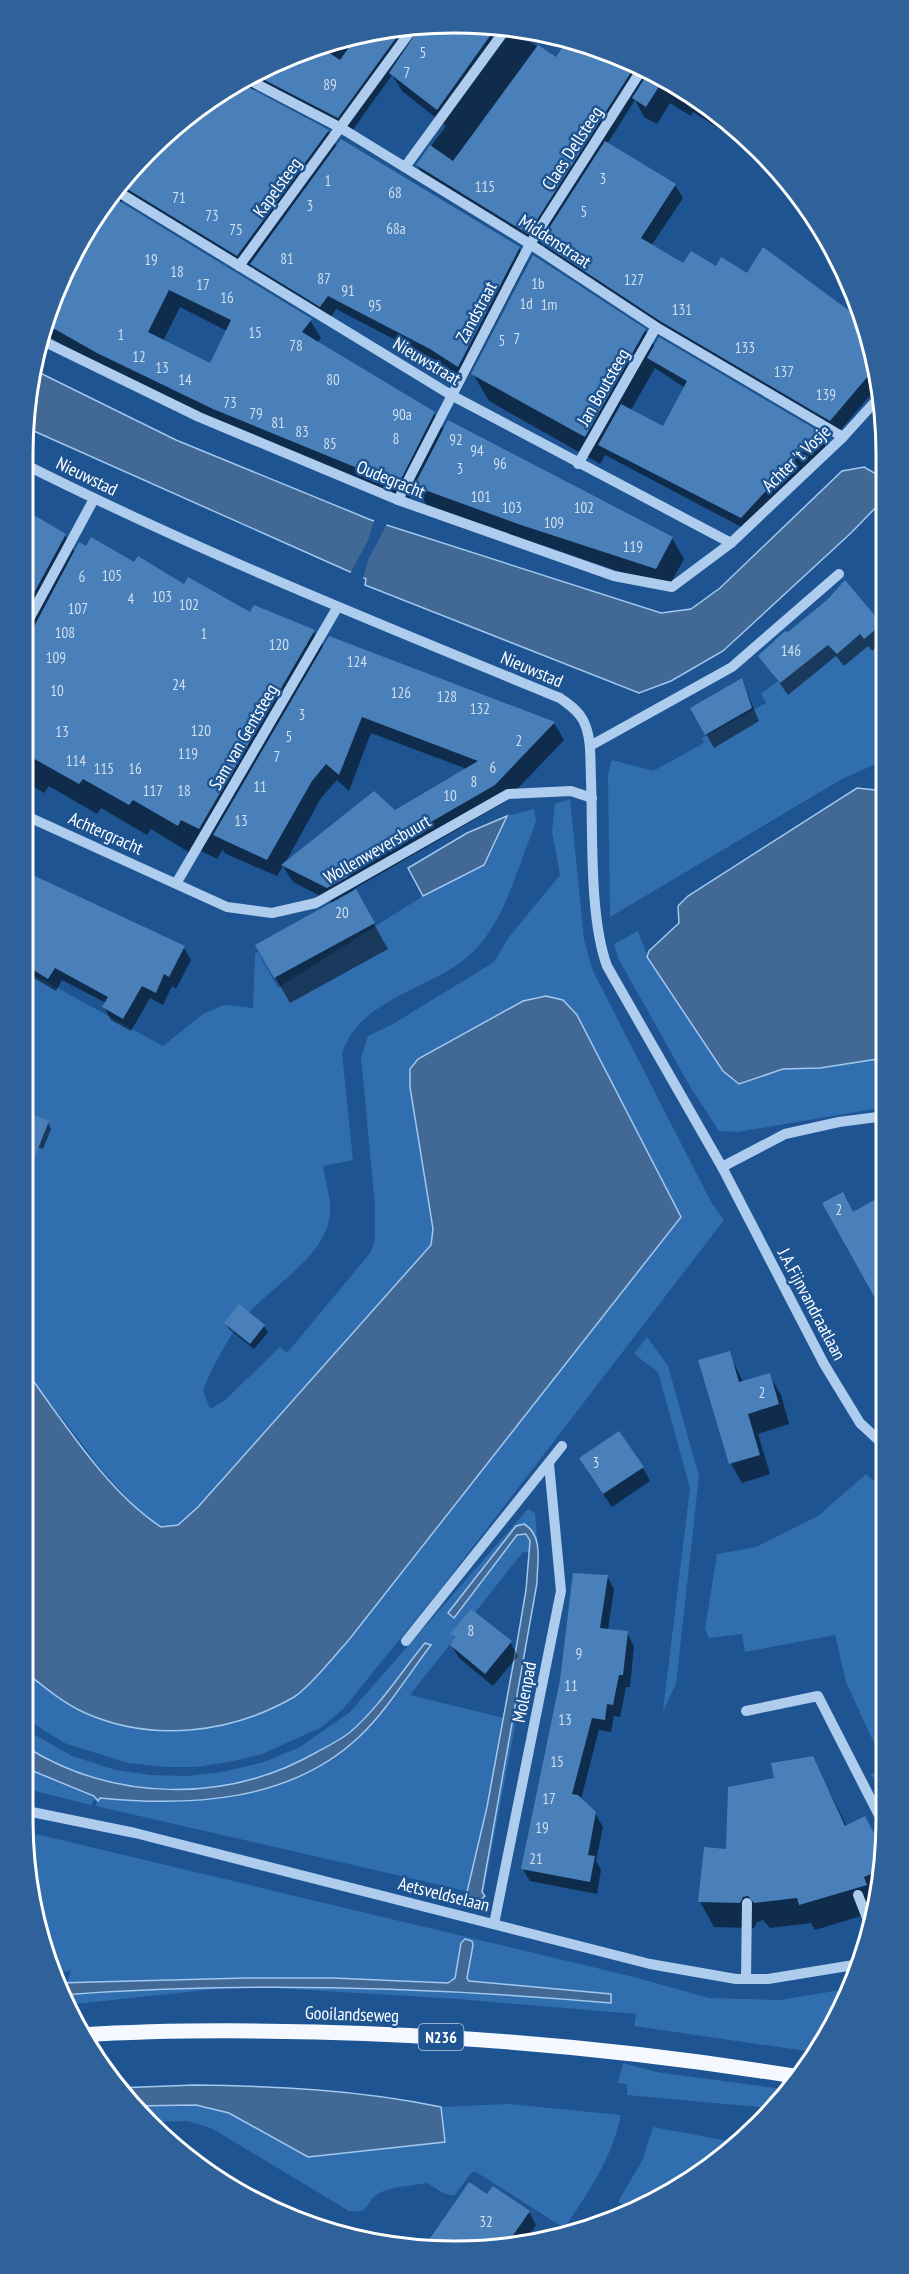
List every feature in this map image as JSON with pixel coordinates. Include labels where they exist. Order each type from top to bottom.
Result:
[{"type":"main road","name":"Gooilandseweg","points":[[92,2035],[275,2031],[483,2039],[684,2058],[790,2075]]},
{"type":"street","name":"Kapelsteeg","points":[[239,266],[407,36]]},
{"type":"street","points":[[405,167],[501,36]]},
{"type":"street","name":"Claes Dellsteeg","points":[[530,244],[638,75]]},
{"type":"street","name":"Middenstraat","points":[[255,83],[341,128],[530,244],[656,327],[843,437]]},
{"type":"street","name":"Nieuwstraat","points":[[123,195],[451,395],[578,464],[732,543]]},
{"type":"street","name":"Zandstraat","points":[[398,501],[530,244]]},
{"type":"street","name":"Jan Boutsteeg","points":[[578,464],[656,327]]},
{"type":"street","name":"Oudegracht","points":[[48,343],[199,417],[398,501],[614,576],[672,586],[732,543]]},
{"type":"street","name":"Achter 't Vosje","points":[[732,543],[843,437],[873,404]]},
{"type":"street","name":"Nieuwstad","points":[[33,468],[94,499],[337,608],[560,698],[583,719],[590,746],[596,912],[601,951],[607,966],[722,1167]]},
{"type":"street","points":[[33,613],[94,499]]},
{"type":"street","points":[[590,746],[732,667],[839,574]]},
{"type":"street","name":"Sam van Gentsteeg","points":[[177,882],[337,608]]},
{"type":"street","name":"Wollenweversbuurt","points":[[177,882],[227,907],[272,913],[316,903],[508,794],[571,791],[592,798]]},
{"type":"street","name":"Achtergracht","points":[[33,819],[177,882]]},
{"type":"street","points":[[722,1167],[785,1134],[839,1122],[876,1117]]},
{"type":"street","name":"J.A.Fijnvandraatlaan","points":[[722,1167],[824,1364],[860,1424],[876,1439]]},
{"type":"street","points":[[406,1641],[562,1446]]},
{"type":"street","name":"Molenpad","points":[[494,1924],[561,1591],[549,1464]]},
{"type":"street","points":[[746,1711],[818,1696],[876,1809]]},
{"type":"street","name":"Aetsveldselaan","points":[[33,1812],[135,1833],[650,1964],[709,1976],[746,1979],[812,1973],[850,1966]]},
{"type":"street","points":[[858,1895],[865,1914]]},
{"type":"street","points":[[746,1979],[747,1904]]},
{"type":"shaded area","points":[[41,373],[176,440],[371,520],[661,613],[691,609],[720,588],[842,471],[864,467],[876,474],[876,507],[852,532],[723,651],[671,681],[639,693],[365,585],[366,579],[34,431]]},
{"type":"shaded area","points":[[867,621],[876,622],[876,764],[842,779],[610,917],[608,775],[612,760],[653,771],[704,743],[702,738],[766,703],[761,694],[807,659]]},
{"type":"shaded area","points":[[857,788],[876,790],[876,1059],[820,1068],[783,1069],[739,1084],[723,1071],[647,957],[649,951],[679,923],[678,906],[688,896]]},
{"type":"shaded area","points":[[570,799],[584,940],[593,971],[711,1202],[724,1220],[442,1587],[344,1708],[322,1727],[262,1754],[196,1767],[128,1763],[64,1743],[33,1723],[33,1678],[83,1712],[125,1726],[177,1731],[214,1728],[296,1696],[348,1641],[681,1217],[577,1015],[523,1001],[418,1059],[410,1069],[433,1229],[431,1245],[198,1507],[178,1525],[161,1527],[145,1517],[101,1469],[33,1380],[33,974],[163,1046],[203,1014],[224,1005],[253,1008],[255,953],[258,952],[278,988],[423,896],[484,865],[507,816],[534,809],[536,821],[513,883],[500,913],[483,940],[457,965],[382,1006],[351,1034],[342,1053],[353,1160],[323,1166],[330,1209],[325,1232],[317,1247],[306,1260],[252,1309],[230,1338],[203,1390],[210,1409],[224,1401],[280,1347],[287,1353],[371,1252],[375,1239],[375,1206],[361,1057],[368,1036],[393,1024],[494,962],[509,937],[560,875],[552,831],[555,804]]},
{"type":"shaded area","points":[[507,816],[484,865],[423,896],[408,868],[467,833]]},
{"type":"shaded area","points":[[638,931],[648,957],[723,1071],[739,1083],[783,1069],[820,1068],[876,1059],[876,1109],[738,1132],[719,1131],[691,1088],[618,958],[614,944]]},
{"type":"shaded area","points":[[546,996],[563,1000],[577,1015],[681,1217],[348,1641],[301,1692],[269,1710],[244,1719],[190,1730],[163,1731],[109,1722],[83,1712],[59,1698],[33,1678],[33,1381],[86,1453],[122,1494],[161,1527],[178,1525],[198,1507],[431,1245],[433,1229],[410,1087],[410,1069],[418,1059],[523,1001]]},
{"type":"shaded area","points":[[647,1337],[668,1366],[699,1476],[676,1684],[663,1711],[690,1488],[658,1372],[634,1354]]},
{"type":"shaded area","points":[[866,1474],[876,1482],[876,1748],[846,1682],[835,1635],[745,1652],[742,1634],[709,1638],[705,1629],[717,1554],[756,1547],[818,1516]]},
{"type":"shaded area","points":[[528,1509],[535,1513],[538,1549],[522,1553],[410,1695],[516,1721],[483,1895],[96,1806],[97,1801],[94,1799],[91,1805],[33,1790],[33,1734],[72,1756],[116,1770],[150,1775],[186,1776],[222,1772],[264,1762],[300,1747],[350,1712]]},
{"type":"shaded area","points":[[524,1524],[530,1529],[537,1542],[537,1583],[482,1892],[485,1896],[480,1900],[471,1898],[467,1892],[487,1807],[526,1590],[530,1541],[526,1534],[517,1535],[454,1618],[448,1613],[516,1526]]},
{"type":"shaded area","points":[[425,1643],[431,1645],[388,1704],[360,1736],[333,1758],[303,1775],[271,1787],[204,1800],[134,1801],[100,1798],[98,1801],[94,1796],[33,1771],[33,1751],[57,1764],[94,1777],[131,1786],[169,1789],[207,1788],[245,1781],[282,1769],[338,1741],[359,1724]]},
{"type":"shaded area","points":[[876,1771],[876,1783],[871,1775]]},
{"type":"shaded area","points":[[36,1834],[634,1977],[709,1998],[780,2000],[840,1990],[807,2051],[634,2026],[636,2014],[458,1999],[242,1986],[75,2004],[66,1983],[71,1970],[62,1973],[47,1929],[34,1845]]},
{"type":"shaded area","points":[[465,1939],[472,1941],[473,1945],[467,1978],[469,1981],[611,1994],[611,2003],[474,1993],[336,1988],[199,1988],[71,1994],[66,1983],[333,1978],[448,1983],[455,1978],[461,1943]]},
{"type":"shaded area","points":[[623,2063],[656,2072],[778,2089],[762,2107],[627,2095],[627,2084],[618,2083]]},
{"type":"shaded area","points":[[256,2086],[318,2090],[410,2101],[441,2107],[445,2142],[308,2157],[229,2113],[196,2105],[146,2106],[130,2088]]},
{"type":"shaded area","points":[[507,2104],[621,2115],[606,2160],[591,2188],[563,2227],[476,2172],[472,2172],[454,2196],[443,2193],[427,2183],[379,2193],[365,2209],[349,2211],[211,2128],[187,2121],[160,2122],[146,2106],[196,2105],[229,2113],[308,2157],[445,2141],[441,2107]]},
{"type":"shaded area","points":[[653,2127],[727,2141],[689,2170],[624,2205],[618,2202],[643,2159]]},
{"type":"pier","points":[[375,518],[388,522],[368,560],[363,579],[350,574],[368,540]]},
{"type":"building","points":[[454,33],[491,35],[437,110],[389,73],[414,35]]},
{"type":"building","points":[[396,37],[338,118],[263,79],[328,52],[340,60],[350,46]]},
{"type":"building","points":[[538,45],[556,57],[563,47],[631,72],[528,234],[416,165],[430,145],[453,161]]},
{"type":"building","points":[[645,78],[659,86],[646,107],[632,98]]},
{"type":"building","points":[[248,87],[329,130],[237,256],[128,189],[156,156],[198,120]]},
{"type":"building","points":[[341,139],[520,247],[458,367],[430,349],[328,296],[320,307],[250,264]]},
{"type":"building","points":[[605,141],[676,184],[641,238],[683,263],[691,251],[716,266],[721,257],[747,273],[763,247],[851,312],[869,375],[830,421],[660,321],[540,242]]},
{"type":"building","points":[[118,200],[312,319],[302,332],[435,412],[400,481],[391,478],[389,481],[213,409],[97,353],[52,328],[76,268]],"holes":[[[169,290],[231,320],[210,363],[148,332]]]},
{"type":"building","points":[[533,255],[646,329],[585,437],[471,374]]},
{"type":"building","points":[[659,337],[820,432],[741,518],[598,445],[621,404],[663,426],[687,381],[647,358]]},
{"type":"building","points":[[448,420],[673,537],[656,569],[518,524],[414,486]]},
{"type":"building","points":[[33,514],[66,534],[33,595]]},
{"type":"building","points":[[91,537],[134,562],[138,556],[184,584],[188,577],[250,612],[254,605],[315,630],[199,829],[181,820],[178,826],[133,800],[129,805],[83,779],[79,784],[33,758],[33,628],[79,542],[86,546]]},
{"type":"building","points":[[845,580],[876,617],[876,629],[864,639],[860,634],[837,654],[828,645],[780,683],[758,656],[785,631],[788,632],[827,600]]},
{"type":"building","points":[[329,636],[555,722],[495,785],[346,871],[349,876],[327,888],[281,865],[374,791],[395,810],[478,761],[362,717],[339,775],[326,764],[312,781],[267,860],[213,835]]},
{"type":"building","points":[[742,678],[752,708],[705,735],[690,708]]},
{"type":"building","points":[[33,875],[185,946],[169,977],[164,974],[156,993],[142,986],[123,1019],[102,1007],[108,997],[55,968],[48,979],[33,970]]},
{"type":"building","points":[[356,889],[375,923],[274,978],[255,945]]},
{"type":"building","points":[[33,1114],[49,1121],[33,1161]]},
{"type":"building","points":[[843,1192],[853,1212],[876,1199],[876,1300],[822,1203]]},
{"type":"building","points":[[239,1304],[265,1325],[250,1344],[224,1323]]},
{"type":"building","points":[[730,1351],[739,1382],[770,1373],[779,1404],[748,1414],[760,1455],[729,1464],[698,1360]]},
{"type":"building","points":[[619,1431],[644,1467],[603,1494],[579,1458]]},
{"type":"building","points":[[573,1573],[608,1575],[600,1628],[628,1631],[623,1675],[619,1675],[613,1705],[607,1704],[605,1720],[592,1718],[572,1794],[578,1795],[596,1812],[588,1855],[595,1856],[590,1882],[521,1869],[560,1680]]},
{"type":"building","points":[[471,1609],[512,1641],[485,1674],[450,1645],[455,1637],[450,1634]]},
{"type":"building","points":[[813,1756],[845,1826],[865,1816],[875,1836],[872,1874],[864,1877],[867,1885],[799,1905],[797,1898],[754,1903],[748,1896],[743,1897],[740,1903],[698,1902],[704,1847],[726,1849],[728,1787],[774,1778],[771,1763]]},
{"type":"building","points":[[469,2182],[487,2194],[493,2186],[530,2211],[512,2237],[482,2240],[429,2240]]}]
